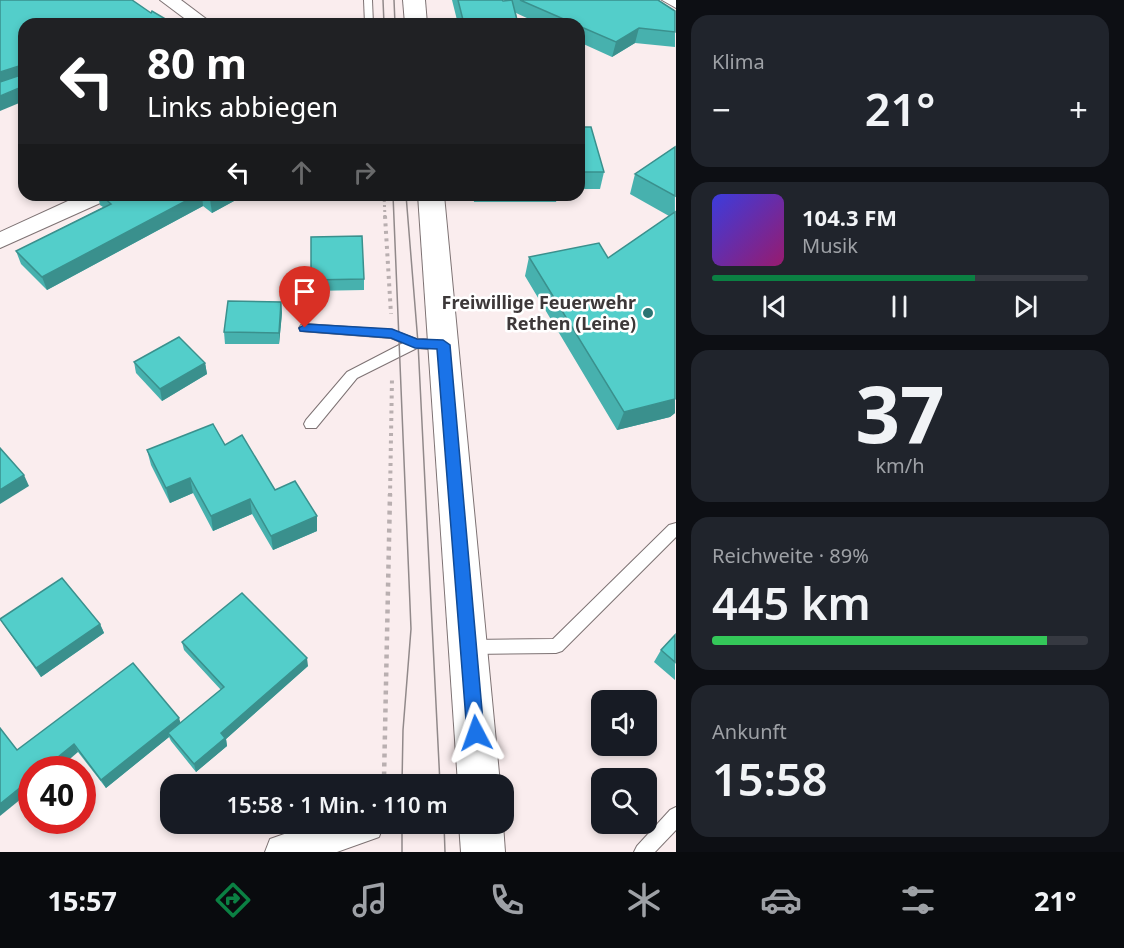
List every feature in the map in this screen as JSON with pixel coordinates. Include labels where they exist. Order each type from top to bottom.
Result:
[{"type":"street","points":[[169,0],[195,18]]},
{"type":"street","points":[[414,0],[416,18]]},
{"type":"street","points":[[670,0],[675,3]]},
{"type":"street","points":[[0,241],[86,201]]},
{"type":"street","points":[[431,201],[429,344],[470,647],[478,774]]},
{"type":"street","points":[[292,850],[338,834]]},
{"type":"street","points":[[482,834],[483,852]]},
{"type":"lane","points":[[368,0],[369,18]]},
{"type":"lane","points":[[305,328],[392,334],[429,344]]},
{"type":"lane","points":[[311,424],[352,375],[392,354],[429,344]]},
{"type":"lane","points":[[470,647],[556,646],[674,529]]},
{"type":"lane","points":[[644,852],[675,816]]},
{"type":"path","points":[[384,201],[392,334]]},
{"type":"path","points":[[384,774],[392,354]]},
{"type":"building","points":[[0,0],[132,0],[151,13],[152,11],[164,18],[18,18],[18,66],[0,72]]},
{"type":"building","points":[[458,0],[512,0],[516,18],[462,18]]},
{"type":"building","points":[[520,0],[658,0],[675,11],[675,32],[639,28],[616,42],[585,29],[585,18],[561,18]]},
{"type":"building","points":[[18,76],[18,88],[0,96],[0,82]]},
{"type":"building","points":[[585,127],[591,127],[604,172],[585,172]]},
{"type":"building","points":[[675,147],[675,196],[635,174]]},
{"type":"building","points":[[108,201],[186,201],[42,277],[16,251],[111,204]]},
{"type":"building","points":[[675,212],[675,399],[624,412],[529,257],[599,243],[608,258]]},
{"type":"building","points":[[362,236],[364,279],[311,280],[311,237]]},
{"type":"building","points":[[228,301],[281,302],[279,333],[224,332]]},
{"type":"building","points":[[179,337],[205,363],[160,389],[134,362]]},
{"type":"building","points":[[213,424],[225,445],[242,435],[275,490],[295,481],[317,516],[271,536],[250,499],[211,516],[190,478],[166,488],[147,450]]},
{"type":"building","points":[[0,448],[24,475],[0,490]]},
{"type":"building","points":[[62,578],[100,624],[36,668],[0,619]]},
{"type":"building","points":[[242,593],[307,658],[221,733],[225,738],[194,764],[168,733],[224,687],[182,642]]},
{"type":"building","points":[[675,635],[675,662],[661,650]]},
{"type":"building","points":[[133,663],[179,718],[101,780],[96,773],[96,756],[83,756],[74,744],[59,756],[18,756],[18,789],[0,804],[0,728],[17,750]]},
{"type":"tram line","points":[[383,0],[384,18]]},
{"type":"tram line","points":[[394,0],[395,18]]},
{"type":"tram line","points":[[393,201],[411,629],[403,730],[402,774]]},
{"type":"tram line","points":[[406,201],[418,343],[440,774]]},
{"type":"tram line","points":[[402,834],[402,852]]},
{"type":"tram line","points":[[444,834],[445,852]]},
{"type":"place","name":"Freiwillige Feuerwehr Rethen (Leine)","points":[[648,313]]},
{"type":"route","points":[[305,328],[392,334],[415,343],[443,345],[476,733]]}]
